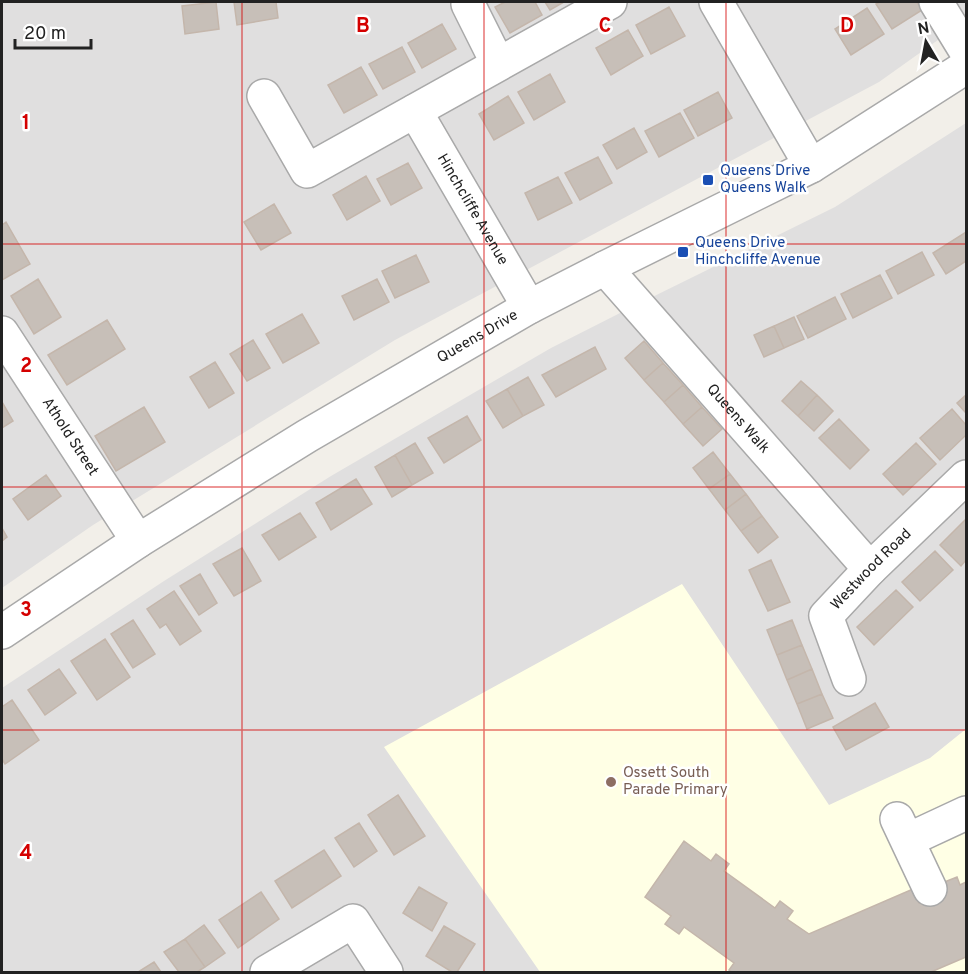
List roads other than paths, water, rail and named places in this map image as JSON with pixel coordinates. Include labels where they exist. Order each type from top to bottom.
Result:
[{"type":"street","points":[[264,96],[307,171],[610,2]]},
{"type":"street","points":[[716,2],[812,166]]},
{"type":"street","points":[[936,2],[966,51]]},
{"type":"street","points":[[468,4],[498,64]]},
{"type":"street","name":"Queens Drive","points":[[2,632],[138,541],[307,435],[529,307],[812,166],[966,67]]},
{"type":"street","name":"Hinchcliffe Avenue","points":[[416,111],[529,307]]},
{"type":"street","name":"Queens Walk","points":[[605,268],[870,569]]},
{"type":"street","name":"Athold Street","points":[[2,333],[138,541]]},
{"type":"street","name":"Westwood Road","points":[[849,679],[825,616],[870,569],[966,477]]},
{"type":"street","points":[[930,889],[903,830],[966,813]]},
{"type":"street","points":[[267,972],[353,921],[386,972]]},
{"type":"place","name":"Queens Drive Queens Walk","points":[[708,180]]},
{"type":"place","name":"Queens Drive Hinchcliffe Avenue","points":[[683,252]]},
{"type":"place","name":"Ossett South Parade Primary","points":[[611,782]]}]
